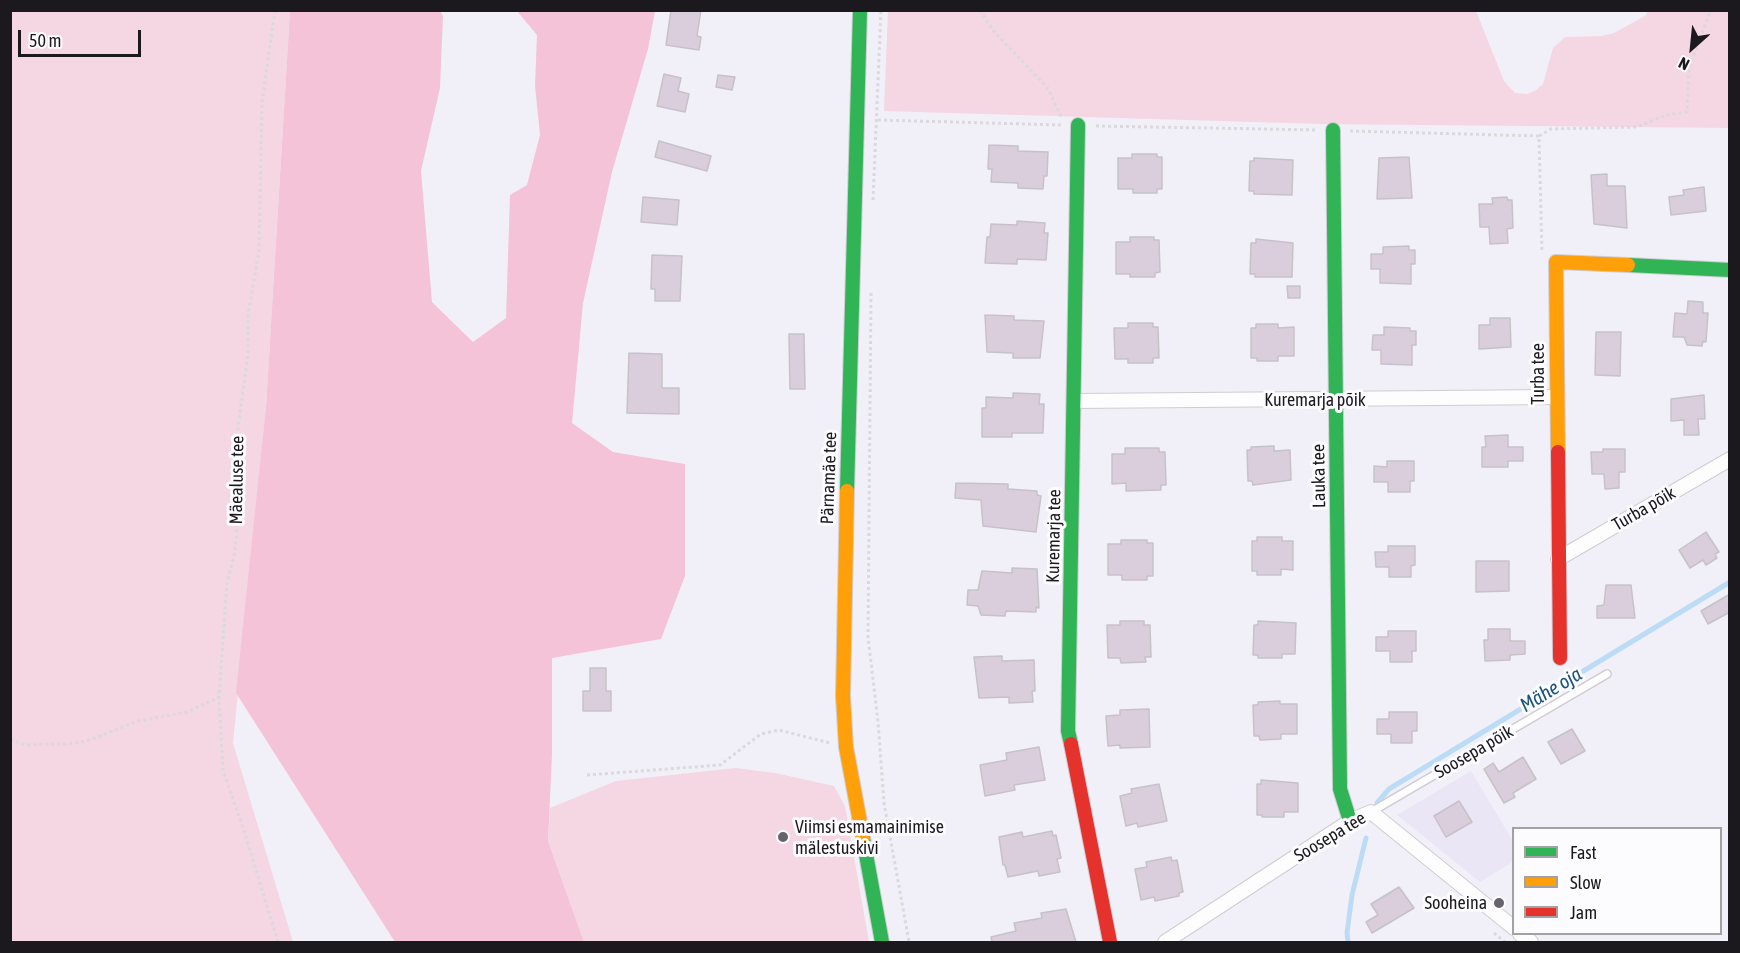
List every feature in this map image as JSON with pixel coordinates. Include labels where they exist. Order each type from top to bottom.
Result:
[{"type":"street","name":"Pärnamäe tee","points":[[860,10],[843,639],[846,747],[882,942]]},
{"type":"street","name":"Kuremarja tee","points":[[1072,125],[1074,401],[1068,731],[1110,942]]},
{"type":"street","name":"Lauka tee","points":[[1333,130],[1340,789],[1350,821]]},
{"type":"street","name":"Turba tee","points":[[1560,658],[1556,262],[1730,270]]},
{"type":"street","name":"Kuremarja põik","points":[[1074,401],[1556,397]]},
{"type":"street","name":"Turba põik","points":[[1558,560],[1730,459]]},
{"type":"street","name":"Soosepa tee","points":[[1165,942],[1350,821],[1371,812],[1512,926]]},
{"type":"lane","name":"Soosepa põik","points":[[1371,812],[1607,674]]},
{"type":"path","name":"Mäealuse tee","points":[[275,10],[262,102],[259,251],[248,315],[248,354],[236,442],[237,526],[235,552],[227,583],[219,697],[223,771],[243,827],[278,942]]},
{"type":"path","points":[[873,209],[881,10]]},
{"type":"path","points":[[980,10],[995,33],[1047,87],[1072,125]]},
{"type":"path","points":[[878,120],[1539,135],[1551,129],[1637,127],[1666,115],[1686,112],[1689,67],[1711,10]]},
{"type":"path","points":[[1539,135],[1542,264]]},
{"type":"path","points":[[871,285],[867,637],[878,722],[884,803],[909,942]]},
{"type":"path","points":[[10,740],[27,745],[87,741],[138,721],[187,712],[219,697]]},
{"type":"path","points":[[587,776],[720,765],[761,734],[779,730],[846,747]]},
{"type":"shaded area","points":[[10,11],[290,11],[266,407],[233,743],[293,942],[11,942]]},
{"type":"shaded area","points":[[290,11],[440,11],[443,16],[440,88],[421,171],[432,302],[473,342],[506,318],[510,195],[527,185],[540,135],[535,86],[537,35],[517,11],[655,11],[648,49],[612,172],[583,303],[572,423],[613,452],[685,464],[685,576],[661,639],[552,658],[552,755],[548,841],[584,942],[395,942],[236,693],[266,407]]},
{"type":"shaded area","points":[[888,11],[1476,11],[1504,81],[1515,93],[1527,94],[1543,84],[1553,48],[1565,37],[1601,36],[1614,33],[1645,16],[1648,11],[1729,11],[1729,128],[1320,124],[884,111]]},
{"type":"shaded area","points":[[735,768],[775,773],[834,786],[845,806],[869,942],[584,942],[548,841],[550,808],[616,781]]},
{"type":"shaded area","points":[[1471,771],[1512,839],[1512,863],[1480,882],[1397,815]]},
{"type":"building","points":[[671,10],[701,10],[697,36],[701,37],[699,50],[666,45]]},
{"type":"building","points":[[664,74],[681,78],[678,91],[689,94],[685,112],[657,106]]},
{"type":"building","points":[[718,75],[735,77],[732,90],[716,87]]},
{"type":"building","points":[[659,141],[711,156],[707,171],[655,157]]},
{"type":"building","points":[[989,145],[1018,146],[1018,151],[1048,152],[1047,176],[1044,176],[1043,189],[1018,188],[1018,183],[991,182],[992,169],[988,169]]},
{"type":"building","points":[[1132,154],[1157,154],[1157,157],[1162,157],[1162,189],[1157,189],[1157,193],[1133,193],[1133,189],[1118,189],[1118,158],[1132,158]]},
{"type":"building","points":[[1409,157],[1412,198],[1377,199],[1379,158]]},
{"type":"building","points":[[1254,158],[1293,160],[1292,195],[1254,194],[1254,191],[1249,191],[1250,161],[1254,161]]},
{"type":"building","points":[[1607,174],[1607,186],[1625,186],[1627,228],[1594,224],[1591,175]]},
{"type":"building","points":[[1704,187],[1706,211],[1671,215],[1669,197],[1684,195],[1683,190]]},
{"type":"building","points":[[643,197],[679,200],[677,225],[641,222]]},
{"type":"building","points":[[1507,197],[1508,200],[1512,200],[1513,228],[1507,229],[1508,243],[1490,244],[1489,227],[1480,227],[1479,204],[1493,204],[1492,198]]},
{"type":"building","points":[[1017,221],[1045,223],[1044,233],[1048,233],[1046,260],[1017,259],[1017,264],[985,263],[987,237],[990,237],[991,224],[1017,225]]},
{"type":"building","points":[[1130,237],[1154,237],[1154,240],[1159,240],[1160,272],[1155,273],[1155,277],[1130,277],[1130,274],[1116,274],[1116,242],[1130,242]]},
{"type":"building","points":[[1256,239],[1293,243],[1292,277],[1255,277],[1255,274],[1250,274],[1251,243],[1256,243]]},
{"type":"building","points":[[1409,246],[1409,250],[1415,250],[1415,264],[1411,264],[1411,284],[1380,283],[1380,269],[1371,269],[1371,254],[1383,254],[1383,247]]},
{"type":"building","points":[[652,255],[682,256],[680,301],[655,301],[655,289],[651,289]]},
{"type":"building","points":[[1287,286],[1300,286],[1300,298],[1288,298]]},
{"type":"building","points":[[1688,301],[1703,302],[1703,313],[1708,313],[1706,342],[1703,341],[1702,346],[1687,345],[1684,337],[1673,337],[1675,313],[1687,314]]},
{"type":"building","points":[[985,315],[1014,316],[1014,320],[1044,321],[1040,358],[1013,358],[1013,353],[987,352]]},
{"type":"building","points":[[1490,318],[1510,318],[1511,347],[1479,349],[1479,325],[1490,325]]},
{"type":"building","points":[[1128,323],[1153,323],[1153,327],[1158,327],[1159,358],[1153,358],[1153,363],[1128,363],[1128,359],[1115,359],[1114,328],[1128,328]]},
{"type":"building","points":[[1256,324],[1278,324],[1278,328],[1294,327],[1294,356],[1278,356],[1278,361],[1257,361],[1257,358],[1251,358],[1251,328],[1256,328]]},
{"type":"building","points":[[1384,327],[1410,328],[1410,331],[1416,331],[1416,345],[1412,345],[1412,365],[1381,364],[1381,350],[1372,350],[1373,335],[1384,335]]},
{"type":"building","points":[[1596,332],[1621,332],[1620,376],[1595,375]]},
{"type":"building","points":[[789,334],[804,334],[805,389],[790,389]]},
{"type":"building","points":[[629,353],[662,354],[662,388],[679,388],[679,414],[627,413]]},
{"type":"building","points":[[1013,393],[1040,394],[1039,404],[1044,404],[1043,433],[1012,433],[1012,437],[982,437],[982,408],[986,408],[986,397],[1013,398]]},
{"type":"building","points":[[1704,395],[1705,419],[1698,419],[1699,435],[1684,435],[1684,420],[1671,421],[1671,399]]},
{"type":"building","points":[[1508,435],[1508,447],[1523,447],[1523,461],[1508,461],[1508,467],[1482,467],[1482,447],[1486,447],[1485,436]]},
{"type":"building","points":[[1274,446],[1274,451],[1290,450],[1291,480],[1253,485],[1252,481],[1248,481],[1247,450],[1251,450],[1251,447]]},
{"type":"building","points":[[1125,448],[1159,448],[1159,452],[1165,452],[1166,485],[1161,485],[1161,490],[1126,491],[1126,483],[1112,484],[1112,454],[1125,454]]},
{"type":"building","points":[[1603,449],[1625,449],[1625,472],[1619,472],[1619,488],[1605,489],[1604,474],[1592,474],[1591,452],[1603,452]]},
{"type":"building","points":[[1387,461],[1414,461],[1414,481],[1410,481],[1410,492],[1388,492],[1388,482],[1374,482],[1374,466],[1387,467]]},
{"type":"building","points":[[956,483],[1008,484],[1008,489],[1037,491],[1037,495],[1041,496],[1036,532],[983,526],[981,500],[955,498]]},
{"type":"building","points":[[1706,532],[1719,552],[1715,554],[1717,558],[1706,565],[1703,560],[1690,568],[1679,550]]},
{"type":"building","points":[[1257,537],[1282,537],[1282,541],[1293,541],[1293,570],[1281,569],[1281,575],[1257,575],[1257,571],[1252,571],[1252,541],[1257,541]]},
{"type":"building","points":[[1121,540],[1147,540],[1147,543],[1153,543],[1153,576],[1147,576],[1147,580],[1122,580],[1122,575],[1108,575],[1108,544],[1121,544]]},
{"type":"building","points":[[1388,546],[1415,546],[1415,565],[1411,566],[1411,577],[1389,577],[1389,567],[1376,567],[1375,552],[1388,552]]},
{"type":"building","points":[[1476,561],[1509,561],[1509,591],[1476,592]]},
{"type":"building","points":[[1012,568],[1037,569],[1039,608],[1036,607],[1036,612],[1006,611],[1005,616],[981,615],[978,606],[967,605],[968,590],[978,590],[982,571],[1012,573]]},
{"type":"building","points":[[1606,585],[1631,585],[1635,618],[1597,618],[1597,606],[1604,605]]},
{"type":"building","points":[[1730,594],[1730,612],[1708,624],[1701,611]]},
{"type":"building","points":[[1120,621],[1144,621],[1144,625],[1150,625],[1151,657],[1145,657],[1146,662],[1121,663],[1120,658],[1108,658],[1107,625],[1120,625]]},
{"type":"building","points":[[1258,621],[1296,623],[1295,654],[1282,654],[1282,658],[1258,658],[1258,655],[1253,655],[1254,625],[1258,625]]},
{"type":"building","points":[[1488,629],[1510,629],[1510,641],[1525,641],[1525,654],[1510,655],[1510,660],[1485,661],[1484,640],[1488,640]]},
{"type":"building","points":[[1388,631],[1416,631],[1416,651],[1412,651],[1412,662],[1390,662],[1390,651],[1376,651],[1376,637],[1388,637]]},
{"type":"building","points":[[1002,656],[1002,661],[1034,660],[1033,702],[1009,703],[1009,697],[979,698],[974,657]]},
{"type":"building","points":[[590,668],[606,668],[606,691],[611,691],[611,711],[583,711],[583,691],[590,691]]},
{"type":"building","points":[[1280,701],[1280,704],[1297,704],[1297,734],[1281,734],[1281,739],[1260,740],[1259,736],[1254,736],[1253,705],[1258,705],[1258,702]]},
{"type":"building","points":[[1149,709],[1150,747],[1108,746],[1106,716],[1120,715],[1120,710]]},
{"type":"building","points":[[1389,712],[1417,712],[1417,731],[1412,731],[1412,743],[1391,743],[1391,734],[1377,734],[1377,719],[1389,719]]},
{"type":"building","points":[[1572,729],[1585,751],[1561,764],[1548,742]]},
{"type":"building","points":[[1039,747],[1045,780],[1014,785],[1015,790],[985,796],[980,765],[1007,760],[1006,753]]},
{"type":"building","points":[[1523,757],[1536,779],[1513,793],[1515,797],[1504,803],[1484,769],[1493,763],[1499,772]]},
{"type":"building","points":[[1261,780],[1298,783],[1298,812],[1284,812],[1284,817],[1257,815],[1257,784],[1261,784]]},
{"type":"building","points":[[1159,784],[1167,821],[1138,827],[1137,823],[1126,826],[1120,796],[1132,793],[1131,789]]},
{"type":"building","points":[[1459,801],[1472,822],[1446,837],[1434,816]]},
{"type":"building","points":[[1052,831],[1053,836],[1056,835],[1061,858],[1057,859],[1060,872],[1039,876],[1038,871],[1008,877],[1005,865],[1003,865],[999,837],[1022,832],[1023,837]]},
{"type":"building","points":[[1171,857],[1172,861],[1177,860],[1183,892],[1179,893],[1179,896],[1155,901],[1154,897],[1141,900],[1135,869],[1147,867],[1146,862]]},
{"type":"building","points":[[1399,887],[1414,908],[1372,933],[1366,922],[1378,915],[1371,904]]},
{"type":"building","points":[[1066,909],[1076,942],[992,942],[991,937],[1016,931],[1014,923],[1042,918],[1041,913]]},
{"type":"waterway","name":"Mähe oja","points":[[1377,803],[1389,789],[1730,582]]},
{"type":"waterway","name":"Mähe oja","points":[[1348,942],[1352,895],[1366,838]]},
{"type":"traffic: fast","points":[[847,491],[860,10]]},
{"type":"traffic: fast","points":[[1071,744],[1068,731],[1078,125]]},
{"type":"traffic: fast","points":[[1333,130],[1340,789],[1350,821]]},
{"type":"traffic: fast","points":[[1628,265],[1730,270]]},
{"type":"traffic: fast","points":[[863,838],[882,942]]},
{"type":"traffic: slow","points":[[1558,452],[1556,262],[1628,265]]},
{"type":"traffic: slow","points":[[847,491],[843,696],[846,747],[863,838]]},
{"type":"traffic: jam","points":[[1558,452],[1560,658]]},
{"type":"traffic: jam","points":[[1071,744],[1110,942]]},
{"type":"place","name":"Viimsi esmamainimise mälestuskivi","points":[[783,837]]},
{"type":"place","name":"Sooheina","points":[[1499,903]]}]
